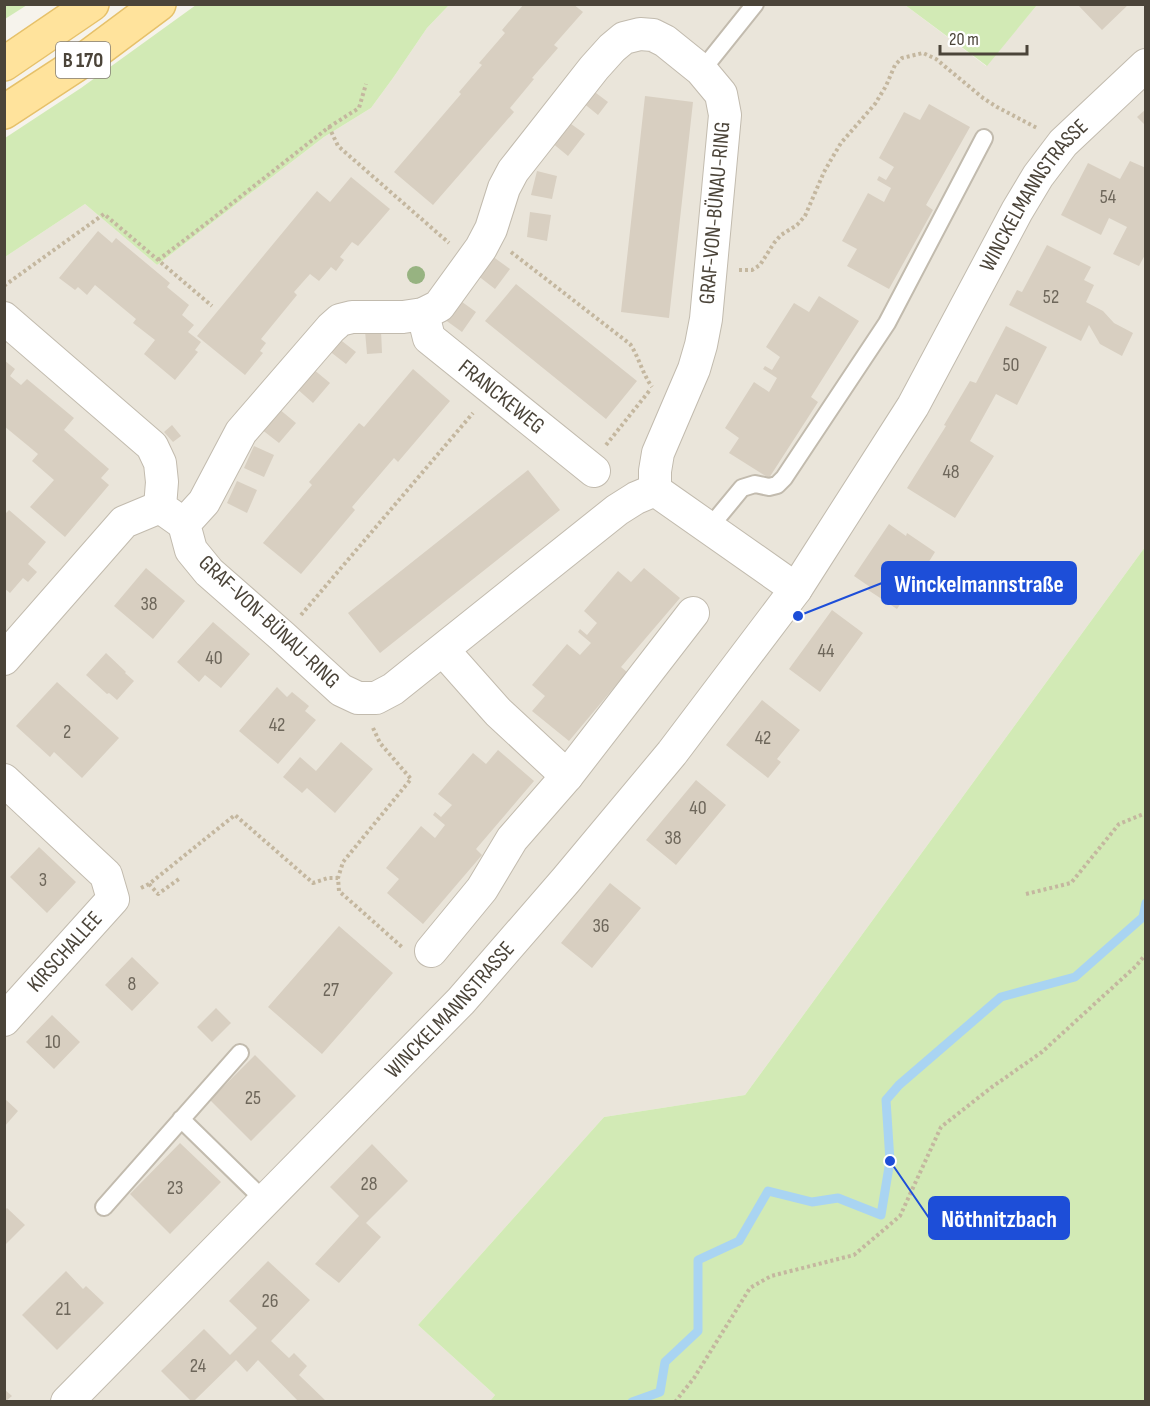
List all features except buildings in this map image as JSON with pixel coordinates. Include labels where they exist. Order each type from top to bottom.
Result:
[{"type":"main road","name":"B 170","points":[[4,64],[93,4]]},
{"type":"main road","name":"B 170","points":[[4,112],[88,57],[159,4]]},
{"type":"street","name":"GRAF-VON-BÜNAU-RING","points":[[172,515],[191,550],[209,572],[341,690],[358,698],[376,699],[393,689],[443,650],[617,510],[655,490],[654,471],[658,453],[694,369],[706,319],[725,115],[721,94],[701,70],[665,40],[653,35],[640,34],[624,38],[594,68],[513,171],[504,188],[482,248],[439,306],[423,314]]},
{"type":"street","name":"WINCKELMANNSTRASSE","points":[[67,1401],[455,1008],[574,871],[672,753],[796,589],[913,406],[1038,176],[1063,143],[1146,65]]},
{"type":"street","points":[[4,659],[124,522],[172,515],[204,502],[241,432],[330,328],[351,317],[403,317],[423,314]]},
{"type":"street","name":"FRANCKEWEG","points":[[423,314],[429,338],[591,468]]},
{"type":"street","points":[[4,318],[152,446],[160,463],[162,482],[172,515]]},
{"type":"street","points":[[655,490],[796,589]]},
{"type":"street","points":[[417,950],[482,889],[512,839],[567,776],[693,614]]},
{"type":"street","points":[[443,650],[498,712],[567,776]]},
{"type":"street","name":"KIRSCHALLEE","points":[[4,780],[106,875],[113,899],[4,1020]]},
{"type":"lane","points":[[701,70],[755,4]]},
{"type":"lane","points":[[709,528],[742,488],[755,484],[769,487],[777,485],[784,478],[887,323],[984,138]]},
{"type":"lane","points":[[104,1208],[240,1053]]},
{"type":"lane","points":[[182,1119],[264,1200]]},
{"type":"path","points":[[709,285],[741,269],[752,270],[760,265],[781,235],[797,225],[805,216],[824,172],[841,143],[875,104],[895,65],[902,58],[923,53],[936,59],[982,98],[1037,128]]},
{"type":"path","points":[[158,260],[329,127],[359,108],[366,84]]},
{"type":"path","points":[[329,127],[338,146],[471,262]]},
{"type":"path","points":[[4,286],[104,214],[212,306]]},
{"type":"path","points":[[489,234],[630,344],[644,376],[652,387]]},
{"type":"path","points":[[591,468],[656,382]]},
{"type":"path","points":[[282,636],[493,389]]},
{"type":"path","points":[[358,698],[380,743],[411,779],[343,862],[338,878],[339,891],[417,950]]},
{"type":"path","points":[[1026,894],[1071,883],[1119,824],[1146,813]]},
{"type":"path","points":[[113,899],[149,884],[235,815],[313,883],[328,878],[338,878]]},
{"type":"path","points":[[149,884],[158,894],[179,879]]},
{"type":"path","points":[[675,1401],[694,1378],[750,1288],[771,1276],[854,1254],[900,1216],[941,1127],[1042,1052],[1136,966],[1146,954]]},
{"type":"shaded area","points":[[449,5],[905,5],[986,66],[1037,5],[1145,5],[1145,547],[745,1095],[604,1117],[418,1325],[495,1395],[490,1401],[5,1401],[5,257],[85,204],[157,265],[324,137],[371,108],[427,28]]},
{"type":"green space","points":[[5,4],[27,4],[27,5],[5,19]]},
{"type":"green space","points":[[196,5],[449,5],[427,28],[371,108],[324,137],[157,265],[85,204],[5,257],[5,138],[81,88]]},
{"type":"green space","points":[[905,5],[1037,5],[987,66]]},
{"type":"green space","points":[[1145,547],[1145,1401],[490,1401],[495,1395],[418,1325],[604,1117],[745,1095]]},
{"type":"waterway","points":[[632,1402],[660,1392],[665,1362],[698,1331],[698,1260],[739,1241],[768,1191],[812,1202],[838,1198],[881,1215],[890,1161],[886,1100],[899,1085],[1001,997],[1075,977],[1143,917],[1146,903]]},
{"type":"place","name":"Winckelmannstraße","points":[[798,616]]},
{"type":"place","name":"Nöthnitzbach","points":[[890,1161]]}]
